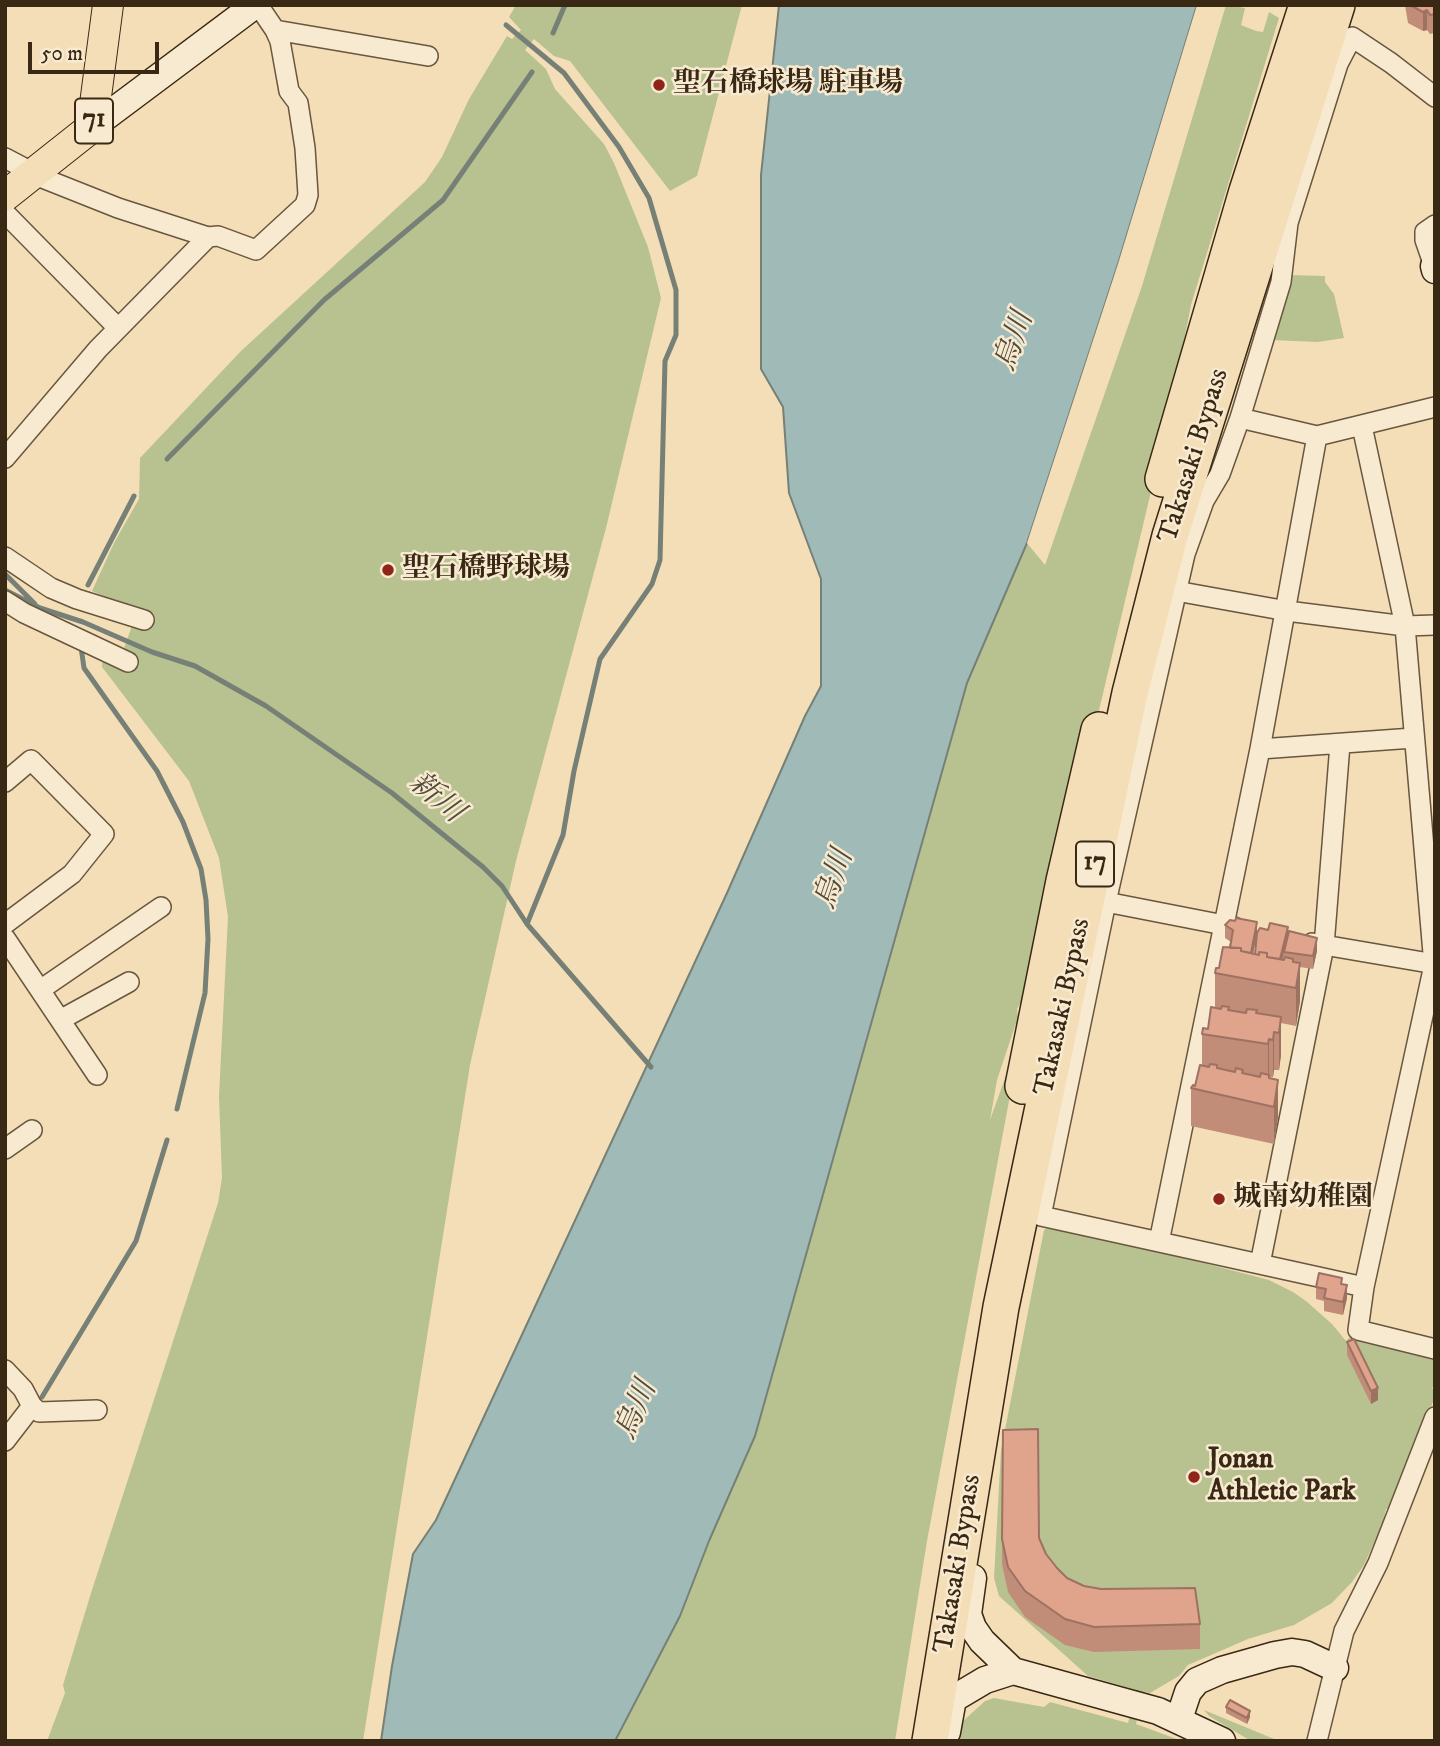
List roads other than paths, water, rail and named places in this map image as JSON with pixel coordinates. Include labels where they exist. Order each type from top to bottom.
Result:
[{"type":"highway","name":"Takasaki Bypass","points":[[907,1741],[980,1302],[1064,881],[1149,528],[1243,204],[1307,5]]},
{"type":"highway","name":"Takasaki Bypass","points":[[930,1741],[1001,1307],[1130,693],[1170,536],[1337,5]]},
{"type":"highway","points":[[1204,501],[1205,473],[1222,429],[1268,276],[1274,202]]},
{"type":"main road","name":"71","points":[[5,196],[92,127],[108,5]]},
{"type":"street","points":[[5,158],[45,179],[118,208],[208,237],[218,236],[257,250],[305,205],[308,195],[306,160],[299,103],[289,90],[281,41],[256,5],[92,127]]},
{"type":"street","points":[[275,30],[428,56]]},
{"type":"street","points":[[1364,1287],[1041,1216],[1106,902],[1185,554],[1204,501],[1220,474],[1240,418],[1281,282],[1287,223],[1338,64],[1352,37],[1435,97]]},
{"type":"street","points":[[5,213],[118,328]]},
{"type":"street","points":[[1434,268],[1425,232],[1435,225]]},
{"type":"street","points":[[5,458],[97,349],[208,237]]},
{"type":"street","points":[[1240,418],[1317,436],[1435,407]]},
{"type":"street","points":[[1362,426],[1405,626],[1435,965],[1364,1287],[1358,1331],[1435,1349]]},
{"type":"street","points":[[1159,1242],[1260,749],[1317,436]]},
{"type":"street","points":[[7,561],[77,599],[144,620]]},
{"type":"street","points":[[1176,591],[1287,611],[1405,626],[1435,625]]},
{"type":"street","points":[[5,601],[128,662]]},
{"type":"street","points":[[1260,749],[1413,738]]},
{"type":"street","points":[[1259,1264],[1324,946],[1340,744]]},
{"type":"street","points":[[5,782],[32,760],[104,834],[72,874],[5,925]]},
{"type":"street","points":[[1106,902],[1248,930]]},
{"type":"street","points":[[40,990],[161,907]]},
{"type":"street","points":[[1299,940],[1435,965]]},
{"type":"street","points":[[7,945],[97,1075]]},
{"type":"street","points":[[60,1020],[129,982]]},
{"type":"street","points":[[5,1149],[32,1130]]},
{"type":"street","points":[[5,1370],[39,1412],[97,1410]]},
{"type":"street","points":[[5,1441],[32,1406]]},
{"type":"street","points":[[1317,1741],[1344,1631],[1378,1563],[1435,1417]]},
{"type":"street","points":[[975,1465],[979,1505],[978,1543],[968,1614],[972,1628],[982,1641],[1013,1671],[1158,1711],[1222,1741]]},
{"type":"street","points":[[1179,1719],[1188,1692],[1197,1681],[1222,1670],[1275,1654],[1292,1652],[1305,1654],[1335,1668]]},
{"type":"street","points":[[945,1741],[953,1699],[985,1680],[1013,1671]]},
{"type":"water","name":"烏川","points":[[779,5],[1197,5],[1118,264],[1027,543],[967,683],[755,1436],[680,1616],[615,1741],[381,1741],[413,1554],[436,1520],[821,686],[821,579],[789,493],[783,407],[761,369],[761,175]]},
{"type":"waterway","points":[[553,33],[565,5]]},
{"type":"waterway","points":[[506,25],[564,73],[619,147],[649,198],[676,290],[676,335],[665,361],[660,560],[652,584],[600,659],[574,771],[563,835],[527,924]]},
{"type":"waterway","points":[[167,459],[324,300],[443,200],[532,72]]},
{"type":"waterway","points":[[88,585],[134,496]]},
{"type":"waterway","points":[[5,574],[35,604]]},
{"type":"waterway","name":"新川","points":[[5,590],[40,608],[195,666],[266,706],[392,793],[483,867],[502,886],[527,924],[651,1067]]},
{"type":"waterway","points":[[81,647],[84,668],[157,771],[183,822],[201,869],[208,939],[205,993],[177,1109]]},
{"type":"waterway","points":[[42,1397],[136,1241],[167,1140]]},
{"type":"place","name":"聖石橋球場 駐車場","points":[[659,85]]},
{"type":"place","name":"聖石橋野球場","points":[[388,570]]},
{"type":"place","name":"城南幼稚園","points":[[1219,1199]]},
{"type":"place","name":"Jonan Athletic Park","points":[[1194,1477]]}]
